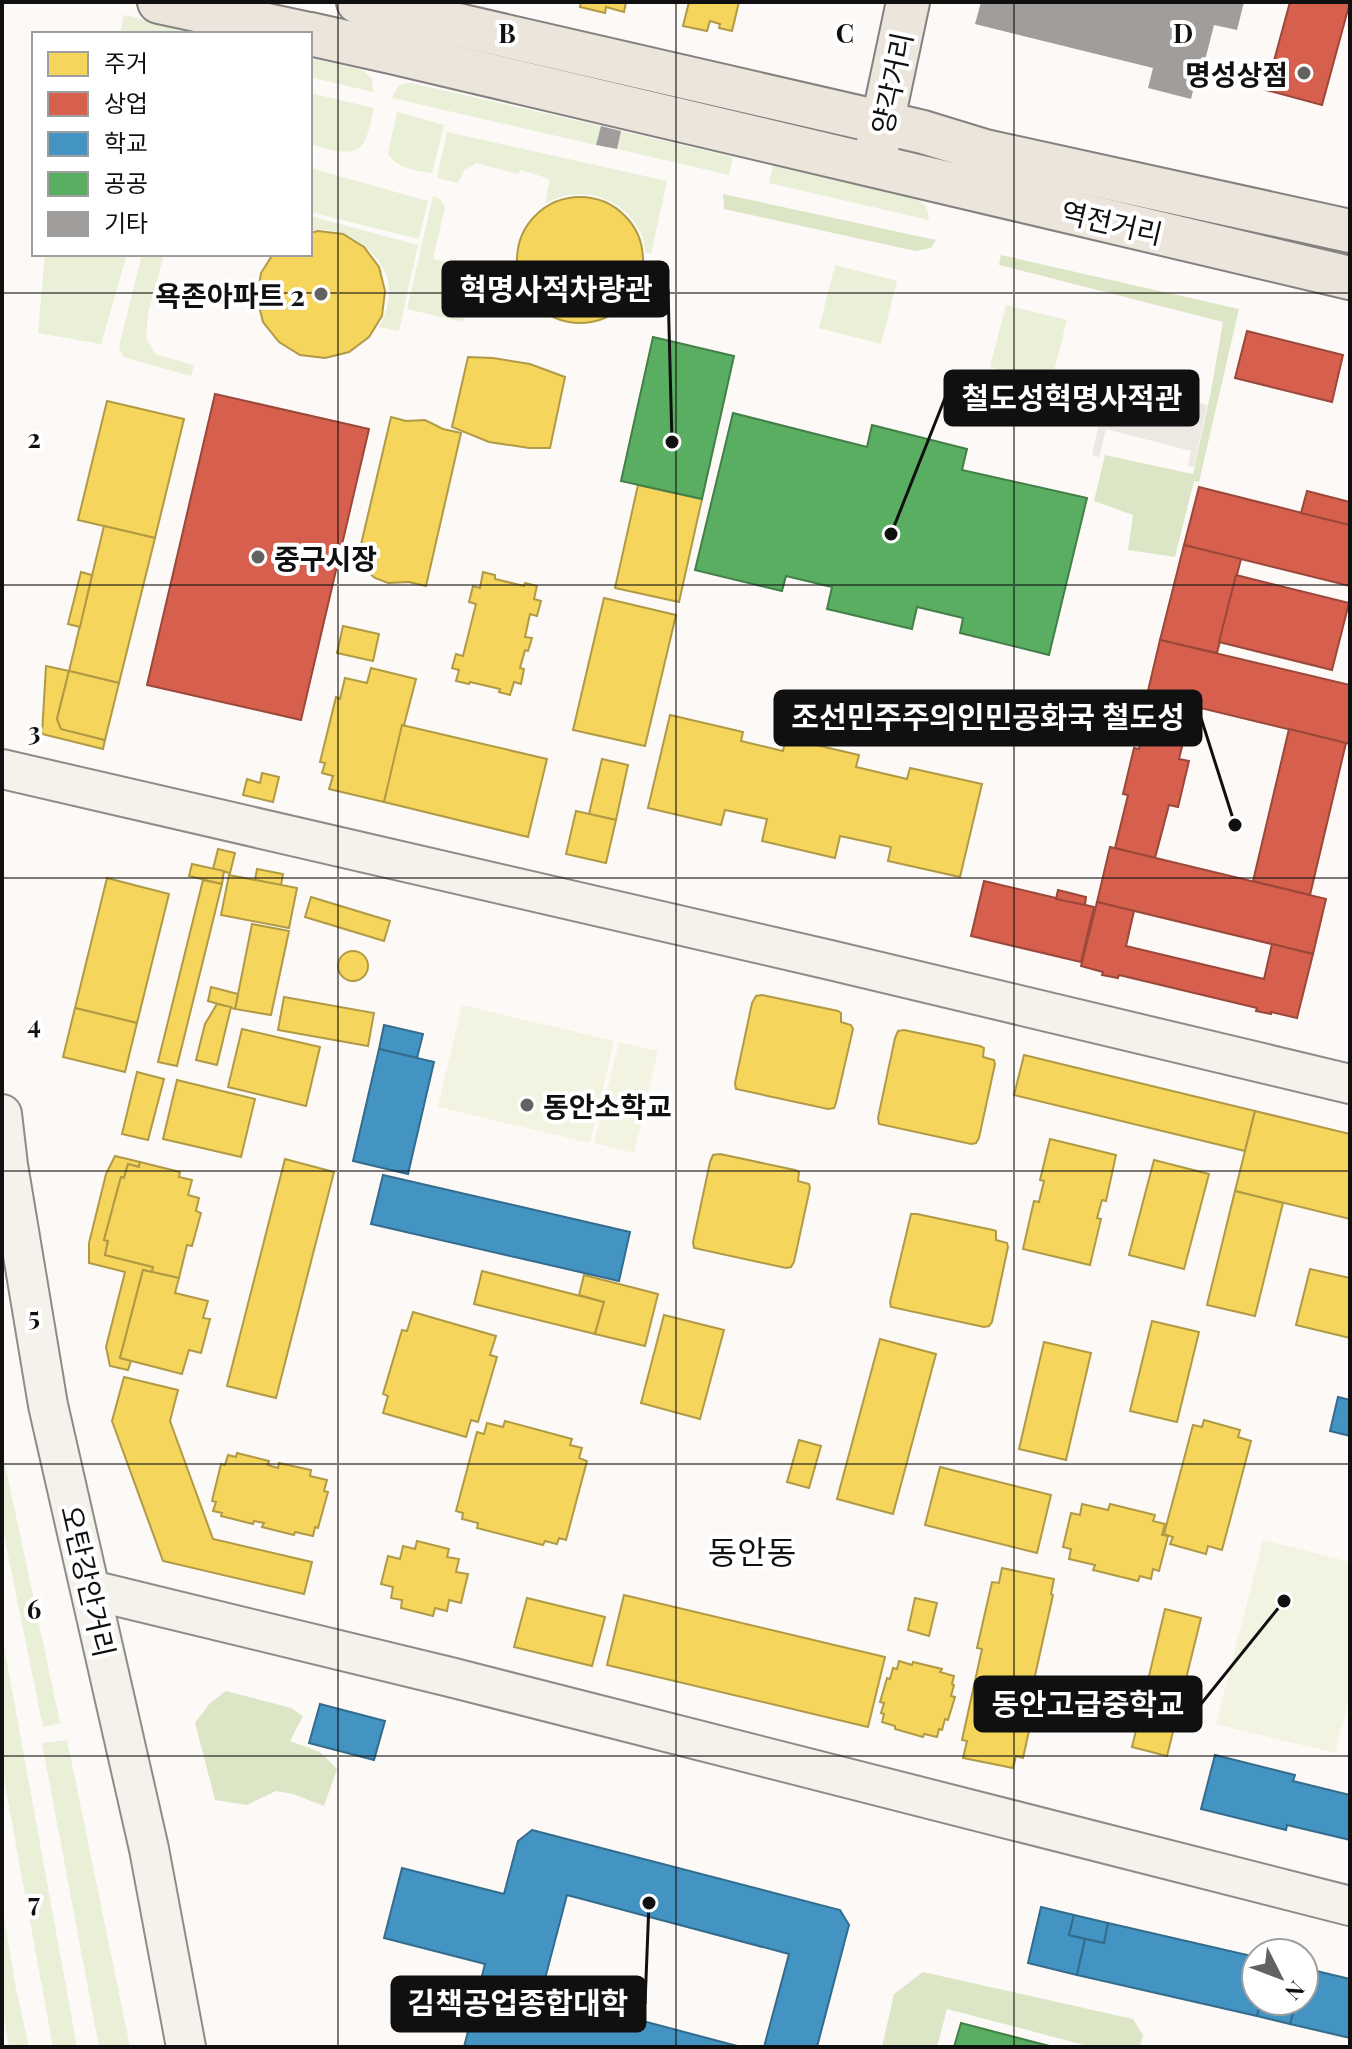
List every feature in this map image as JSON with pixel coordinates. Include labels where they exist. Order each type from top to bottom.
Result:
[{"type":"main road","name":"역전거리","points":[[159,2],[300,32]]},
{"type":"main road","name":"역전거리","points":[[358,2],[882,122],[985,151],[1350,231]]},
{"type":"main road","name":"양각거리","points":[[874,165],[908,2]]},
{"type":"main road","name":"역전거리","points":[[312,35],[1350,278]]},
{"type":"street","points":[[2,769],[1350,1084]]},
{"type":"street","name":"오탄강안거리","points":[[2,1114],[48,1405],[149,1849],[186,2047]]},
{"type":"street","points":[[91,1590],[466,1681],[1350,1906]]},
{"type":"green space","points":[[124,15],[197,32],[120,32]]},
{"type":"green space","points":[[312,58],[362,70],[372,79],[373,92],[312,77]]},
{"type":"green space","points":[[411,83],[601,126],[596,145],[392,98],[399,85]]},
{"type":"green space","points":[[312,93],[374,108],[361,146],[348,152],[312,145]]},
{"type":"green space","points":[[397,112],[444,125],[432,173],[402,166],[388,154]]},
{"type":"green space","points":[[621,131],[733,157],[729,175],[617,149]]},
{"type":"green space","points":[[447,132],[667,181],[651,254],[646,253],[640,232],[631,218],[610,201],[584,194],[557,198],[545,204],[550,179],[521,170],[518,174],[476,163],[464,170],[458,183],[437,178]]},
{"type":"green space","points":[[773,165],[914,198],[925,206],[929,220],[769,183]]},
{"type":"green space","points":[[312,169],[428,201],[419,239],[312,212]]},
{"type":"green space","points":[[723,194],[936,240],[931,248],[915,251],[724,209]]},
{"type":"green space","points":[[433,196],[440,199],[445,207],[433,259],[476,269],[463,322],[407,309]]},
{"type":"green space","points":[[312,217],[418,245],[399,331],[379,327],[389,290],[387,277],[373,253],[350,237],[323,230],[312,231]]},
{"type":"green space","points":[[1001,255],[1239,309],[1199,482],[1194,481],[1175,557],[1128,550],[1133,515],[1094,501],[1105,455],[1193,474],[1223,322],[999,265]]},
{"type":"green space","points":[[45,256],[126,256],[101,344],[38,333]]},
{"type":"green space","points":[[142,256],[163,256],[148,313],[146,338],[155,354],[194,365],[191,376],[123,357],[119,347]]},
{"type":"green space","points":[[835,265],[897,281],[881,344],[819,328]]},
{"type":"green space","points":[[1006,305],[1067,320],[1051,383],[990,367]]},
{"type":"green space","points":[[462,1005],[614,1041],[590,1143],[438,1107]]},
{"type":"green space","points":[[619,1042],[658,1051],[634,1153],[594,1143]]},
{"type":"green space","points":[[2,1450],[60,1723],[43,1727],[2,1525]]},
{"type":"green space","points":[[1263,1540],[1350,1562],[1350,1695],[1335,1753],[1216,1724]]},
{"type":"green space","points":[[2,1635],[77,2047],[53,2047],[2,1768]]},
{"type":"green space","points":[[226,1691],[291,1708],[303,1716],[290,1741],[320,1752],[337,1769],[324,1806],[276,1791],[247,1805],[215,1800],[195,1723],[210,1703]]},
{"type":"green space","points":[[67,1740],[130,2047],[99,2047],[42,1743]]},
{"type":"green space","points":[[2,1907],[29,2047],[9,2047],[2,2005]]},
{"type":"green space","points":[[923,1972],[1133,2019],[1143,2035],[1140,2047],[1092,2047],[947,2009],[937,2047],[882,2047],[894,1994]]},
{"type":"shaded area","points":[[1133,377],[1195,391],[1193,401],[1207,405],[1194,467],[1188,466],[1191,451],[1106,429],[1099,457],[1092,455],[1109,380],[1131,385]]},
{"type":"building: 주거","points":[[581,2],[626,2],[624,12],[606,7],[605,13],[580,7]]},
{"type":"building: 주거","points":[[689,2],[739,2],[732,31],[719,28],[720,24],[710,21],[707,31],[683,26]]},
{"type":"building: 주거","points":[[580,197],[604,202],[625,215],[638,236],[643,260],[638,284],[625,305],[604,318],[580,323],[556,318],[535,305],[522,284],[517,260],[522,236],[535,215],[556,202]]},
{"type":"building: 주거","name":"욕존아파트 2","points":[[312,232],[343,234],[364,247],[379,267],[385,291],[382,316],[369,337],[349,352],[325,358],[300,355],[279,342],[263,322],[257,298],[261,273],[272,256],[312,256]]},
{"type":"building: 주거","points":[[468,357],[530,364],[565,377],[550,448],[489,442],[452,427]]},
{"type":"building: 주거","points":[[107,401],[184,419],[155,538],[78,520]]},
{"type":"building: 주거","points":[[391,417],[406,421],[425,420],[461,433],[426,586],[409,582],[388,583],[355,570]]},
{"type":"building: 주거","points":[[638,485],[702,499],[679,602],[615,588]]},
{"type":"building: 주거","points":[[104,526],[155,538],[119,683],[69,671]]},
{"type":"building: 주거","points":[[81,572],[92,575],[80,627],[68,624]]},
{"type":"building: 주거","points":[[483,572],[495,575],[495,579],[537,586],[534,599],[541,601],[537,616],[530,614],[525,637],[532,638],[520,668],[524,669],[521,684],[514,682],[510,695],[499,692],[500,689],[456,681],[459,670],[452,668],[456,654],[463,656],[476,604],[469,602],[473,586],[480,588]]},
{"type":"building: 주거","points":[[604,598],[676,615],[645,746],[573,730]]},
{"type":"building: 주거","points":[[343,626],[379,634],[373,661],[337,653]]},
{"type":"building: 주거","points":[[46,666],[69,671],[57,719],[61,729],[105,740],[103,749],[42,734]]},
{"type":"building: 주거","points":[[371,668],[416,679],[384,802],[329,789],[333,776],[322,773],[325,763],[320,762],[336,697],[340,699],[345,678],[367,683]]},
{"type":"building: 주거","points":[[69,671],[119,683],[105,740],[61,729],[57,719]]},
{"type":"building: 주거","points":[[670,715],[743,732],[741,741],[783,751],[786,738],[859,755],[856,767],[907,779],[910,768],[982,784],[960,877],[888,861],[891,847],[840,836],[835,858],[762,841],[767,819],[725,810],[721,825],[648,808]]},
{"type":"building: 주거","points":[[402,725],[547,759],[528,837],[384,802]]},
{"type":"building: 주거","points":[[602,759],[628,765],[616,820],[589,814]]},
{"type":"building: 주거","points":[[262,773],[279,777],[273,802],[243,795],[247,779],[260,783]]},
{"type":"building: 주거","points":[[576,811],[616,820],[606,863],[566,854]]},
{"type":"building: 주거","points":[[218,849],[235,853],[230,873],[213,869]]},
{"type":"building: 주거","points":[[192,864],[224,871],[222,884],[189,876]]},
{"type":"building: 주거","points":[[257,869],[283,874],[281,885],[255,880]]},
{"type":"building: 주거","points":[[229,875],[297,888],[289,928],[221,915]]},
{"type":"building: 주거","points":[[107,878],[169,894],[137,1023],[75,1008]]},
{"type":"building: 주거","points":[[203,880],[222,884],[177,1066],[158,1062]]},
{"type":"building: 주거","points":[[311,897],[390,921],[384,941],[305,917]]},
{"type":"building: 주거","points":[[252,924],[289,931],[271,1015],[235,1009]]},
{"type":"building: 주거","points":[[353,951],[364,955],[368,966],[364,977],[353,981],[342,977],[338,966],[342,955]]},
{"type":"building: 주거","points":[[211,987],[238,994],[235,1009],[208,1001]]},
{"type":"building: 주거","points":[[756,996],[838,1011],[841,1022],[851,1025],[853,1029],[834,1108],[736,1089],[752,1003]]},
{"type":"building: 주거","points":[[284,997],[374,1013],[368,1046],[278,1030]]},
{"type":"building: 주거","points":[[217,1004],[231,1007],[217,1065],[196,1060],[205,1024]]},
{"type":"building: 주거","points":[[75,1008],[137,1023],[125,1072],[63,1057]]},
{"type":"building: 주거","points":[[242,1029],[320,1047],[306,1106],[228,1087]]},
{"type":"building: 주거","points":[[898,1031],[980,1046],[984,1048],[983,1057],[994,1060],[976,1143],[879,1124],[895,1038]]},
{"type":"building: 주거","points":[[1024,1055],[1255,1111],[1245,1151],[1014,1095]]},
{"type":"building: 주거","points":[[137,1072],[164,1079],[148,1140],[122,1134]]},
{"type":"building: 주거","points":[[177,1080],[255,1099],[241,1157],[163,1139]]},
{"type":"building: 주거","points":[[1255,1111],[1350,1134],[1350,1219],[1235,1191]]},
{"type":"building: 주거","points":[[1050,1139],[1116,1155],[1106,1201],[1102,1200],[1097,1218],[1101,1219],[1090,1265],[1023,1249],[1034,1201],[1039,1202],[1044,1181],[1040,1180]]},
{"type":"building: 주거","points":[[713,1155],[795,1170],[799,1172],[798,1181],[809,1184],[791,1267],[694,1248],[710,1162]]},
{"type":"building: 주거","points":[[115,1156],[140,1162],[139,1167],[128,1164],[124,1178],[121,1177],[104,1240],[108,1241],[105,1255],[153,1267],[152,1272],[143,1270],[120,1358],[131,1361],[128,1370],[110,1366],[106,1347],[125,1272],[89,1263],[89,1243],[106,1174]]},
{"type":"building: 주거","points":[[285,1159],[334,1172],[276,1398],[227,1386]]},
{"type":"building: 주거","points":[[1154,1160],[1209,1174],[1184,1269],[1129,1255]]},
{"type":"building: 주거","points":[[140,1162],[180,1172],[179,1177],[192,1180],[188,1195],[199,1198],[196,1211],[201,1213],[192,1246],[187,1245],[179,1278],[152,1272],[153,1267],[105,1255],[108,1241],[104,1240],[121,1177],[124,1178],[128,1164],[139,1167]]},
{"type":"building: 주거","points":[[1235,1191],[1283,1203],[1255,1316],[1207,1305]]},
{"type":"building: 주거","points":[[911,1214],[993,1230],[996,1231],[996,1240],[1007,1243],[989,1326],[891,1307]]},
{"type":"building: 주거","points":[[1310,1269],[1350,1278],[1350,1338],[1296,1325]]},
{"type":"building: 주거","points":[[143,1270],[179,1278],[175,1293],[208,1301],[203,1318],[210,1319],[201,1353],[189,1350],[182,1374],[120,1358]]},
{"type":"building: 주거","points":[[482,1271],[604,1302],[595,1334],[474,1304]]},
{"type":"building: 주거","points":[[584,1275],[658,1294],[645,1346],[595,1334],[604,1302],[579,1295]]},
{"type":"building: 주거","points":[[413,1312],[496,1336],[490,1355],[497,1357],[478,1422],[471,1420],[466,1437],[383,1413],[388,1396],[383,1394],[402,1330],[407,1331]]},
{"type":"building: 주거","points":[[664,1315],[724,1330],[700,1419],[641,1403]]},
{"type":"building: 주거","points":[[1152,1321],[1199,1332],[1177,1422],[1130,1411]]},
{"type":"building: 주거","points":[[880,1339],[936,1354],[893,1514],[837,1499]]},
{"type":"building: 주거","points":[[1044,1342],[1091,1353],[1066,1460],[1019,1449]]},
{"type":"building: 주거","points":[[124,1377],[178,1390],[170,1421],[213,1539],[312,1562],[304,1594],[163,1561],[112,1421]]},
{"type":"building: 주거","points":[[1204,1420],[1240,1430],[1238,1437],[1251,1441],[1222,1550],[1208,1546],[1206,1554],[1170,1544],[1173,1537],[1164,1534],[1193,1425],[1202,1427]]},
{"type":"building: 주거","points":[[505,1421],[572,1439],[570,1445],[582,1448],[579,1458],[587,1461],[566,1540],[559,1538],[557,1544],[545,1541],[543,1545],[477,1528],[478,1523],[462,1519],[463,1513],[456,1511],[477,1432],[484,1434],[487,1423],[503,1427]]},
{"type":"building: 주거","points":[[799,1440],[821,1446],[809,1488],[787,1482]]},
{"type":"building: 주거","points":[[237,1453],[269,1461],[268,1465],[278,1468],[279,1463],[311,1470],[310,1476],[327,1480],[324,1491],[328,1492],[313,1536],[262,1527],[264,1523],[254,1521],[253,1524],[213,1511],[216,1502],[212,1501],[221,1464],[225,1465],[228,1455],[236,1457]]},
{"type":"building: 주거","points":[[940,1467],[1051,1495],[1037,1553],[925,1525]]},
{"type":"building: 주거","points":[[1082,1504],[1108,1510],[1110,1504],[1155,1515],[1153,1521],[1165,1524],[1162,1535],[1168,1536],[1159,1571],[1153,1569],[1151,1579],[1140,1576],[1138,1581],[1093,1570],[1095,1565],[1069,1559],[1071,1549],[1063,1547],[1071,1513],[1080,1515]]},
{"type":"building: 주거","points":[[417,1541],[449,1549],[447,1557],[459,1559],[456,1572],[468,1574],[461,1603],[449,1600],[447,1611],[435,1608],[433,1616],[401,1608],[402,1600],[391,1598],[393,1587],[381,1584],[388,1556],[400,1559],[403,1546],[415,1549]]},
{"type":"building: 주거","points":[[1002,1568],[1054,1579],[1032,1689],[1038,1690],[1023,1758],[1016,1756],[1013,1768],[963,1758],[967,1741],[962,1740],[982,1649],[977,1648],[992,1582],[999,1583]]},
{"type":"building: 주거","points":[[624,1595],[885,1657],[868,1727],[607,1665]]},
{"type":"building: 주거","points":[[527,1598],[605,1617],[592,1666],[514,1647]]},
{"type":"building: 주거","points":[[915,1598],[937,1603],[929,1636],[908,1630]]},
{"type":"building: 주거","points":[[1165,1609],[1201,1618],[1167,1756],[1132,1747]]},
{"type":"building: 주거","points":[[899,1661],[942,1669],[940,1672],[954,1676],[951,1696],[955,1697],[948,1720],[945,1719],[937,1737],[924,1734],[923,1737],[882,1722],[884,1703],[880,1702],[887,1678],[890,1679]]},
{"type":"building: 상업","points":[[1290,2],[1350,2],[1322,105],[1266,90]]},
{"type":"building: 상업","points":[[1247,331],[1343,355],[1332,402],[1235,378]]},
{"type":"building: 상업","name":"중구시장","points":[[215,394],[369,429],[301,720],[147,685]]},
{"type":"building: 상업","points":[[1199,487],[1350,525],[1350,586],[1184,545]]},
{"type":"building: 상업","points":[[1307,491],[1350,502],[1350,525],[1301,513]]},
{"type":"building: 상업","points":[[1184,545],[1241,559],[1217,653],[1160,640]]},
{"type":"building: 상업","points":[[1236,575],[1349,603],[1332,670],[1219,642]]},
{"type":"building: 상업","points":[[1160,640],[1350,685],[1350,744],[1147,695]]},
{"type":"building: 상업","points":[[1152,697],[1192,706],[1179,759],[1189,761],[1178,807],[1169,805],[1155,858],[1115,848],[1128,795],[1123,794],[1134,748],[1139,749]]},
{"type":"building: 상업","points":[[1289,729],[1346,743],[1310,895],[1253,881]]},
{"type":"building: 상업","points":[[1110,847],[1326,899],[1313,954],[1097,902]]},
{"type":"building: 상업","points":[[984,881],[1094,907],[1081,962],[971,936]]},
{"type":"building: 상업","points":[[1058,890],[1086,897],[1085,905],[1056,899]]},
{"type":"building: 상업","points":[[1097,902],[1134,911],[1126,946],[1264,979],[1272,944],[1313,954],[1297,1018],[1256,1011],[1257,1008],[1119,975],[1118,978],[1102,975],[1103,972],[1081,966]]},
{"type":"building: 학교","points":[[384,1025],[423,1034],[417,1058],[379,1049]]},
{"type":"building: 학교","points":[[379,1049],[434,1062],[408,1174],[353,1161]]},
{"type":"building: 학교","points":[[383,1175],[630,1232],[619,1281],[371,1224]]},
{"type":"building: 학교","points":[[1338,1397],[1350,1400],[1350,1436],[1330,1431]]},
{"type":"building: 학교","points":[[320,1704],[385,1721],[374,1760],[309,1743]]},
{"type":"building: 학교","points":[[1215,1755],[1295,1775],[1293,1781],[1350,1795],[1350,1840],[1287,1825],[1286,1830],[1201,1809]]},
{"type":"building: 학교","points":[[532,1830],[840,1910],[849,1925],[817,2047],[764,2047],[789,1954],[567,1895],[541,1994],[741,2047],[464,2047],[485,1964],[384,1938],[402,1868],[504,1894],[518,1841]]},
{"type":"building: 학교","points":[[1041,1907],[1074,1915],[1069,1935],[1085,1939],[1077,1975],[1028,1963]]},
{"type":"building: 학교","points":[[1074,1915],[1108,1923],[1104,1943],[1069,1935]]},
{"type":"building: 학교","points":[[1108,1923],[1240,1953],[1240,2012],[1077,1975],[1085,1939],[1104,1943]]},
{"type":"building: 학교","points":[[1320,1972],[1350,1979],[1350,2038],[1290,2024],[1292,2017],[1320,2017]]},
{"type":"building: 학교","points":[[1261,2017],[1292,2017],[1290,2024]]},
{"type":"building: 공공","points":[[653,337],[734,356],[702,499],[621,481]]},
{"type":"building: 공공","points":[[733,413],[867,447],[872,425],[967,449],[962,470],[1087,498],[1049,655],[960,633],[963,618],[917,607],[912,629],[827,609],[832,587],[786,576],[782,591],[695,570]]},
{"type":"building: 공공","points":[[961,2023],[1053,2047],[954,2047]]},
{"type":"building: 기타","points":[[981,2],[1244,2],[1237,30],[1214,25],[1200,80],[1196,79],[1191,99],[1148,88],[1153,68],[975,24]]},
{"type":"building: 기타","points":[[601,126],[621,131],[617,149],[596,145]]},
{"type":"place","name":"명성상점","points":[[1304,73]]},
{"type":"place","name":"욕존아파트 2","points":[[321,294]]},
{"type":"place","name":"혁명사적차량관","points":[[672,442]]},
{"type":"place","name":"철도성혁명사적관","points":[[891,534]]},
{"type":"place","name":"중구시장","points":[[258,557]]},
{"type":"place","name":"조선민주주의인민공화국 철도성","points":[[1235,825]]},
{"type":"place","name":"동안소학교","points":[[527,1105]]},
{"type":"place","name":"동안고급중학교","points":[[1284,1601]]},
{"type":"place","name":"김책공업종합대학","points":[[649,1903]]},
{"type":"district","name":"동안동","points":[[752,1550]]}]
